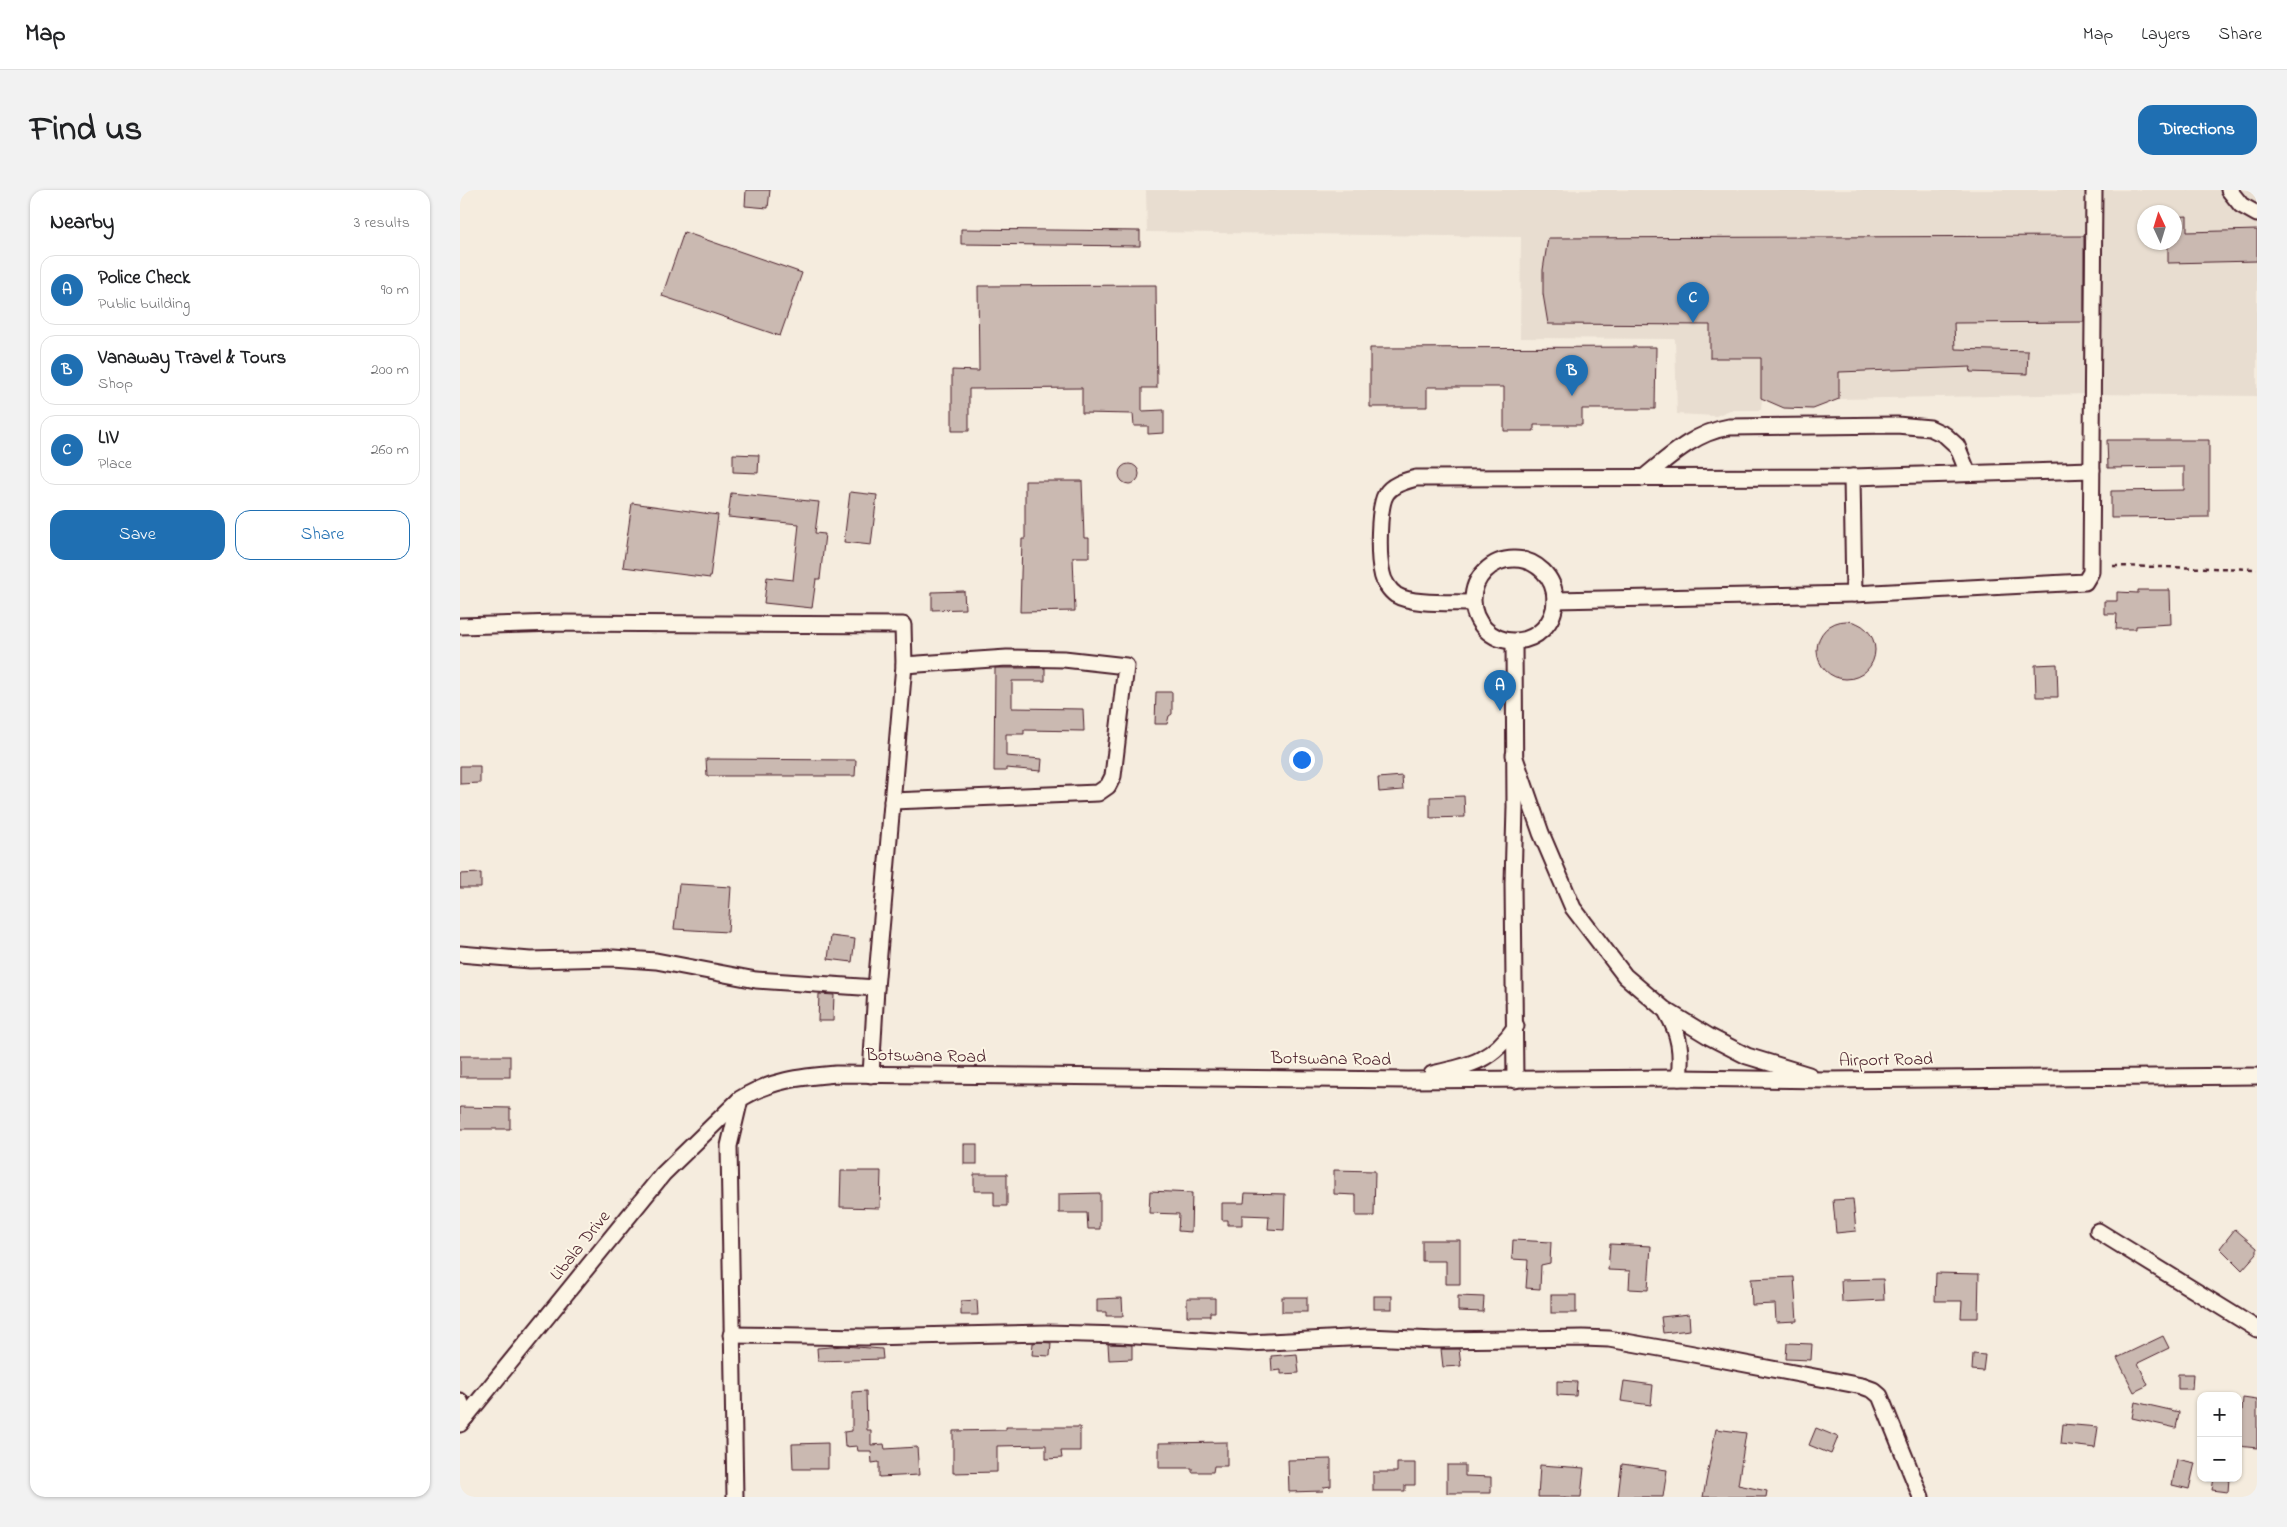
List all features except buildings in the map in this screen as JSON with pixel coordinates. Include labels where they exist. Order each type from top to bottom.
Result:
[{"type":"street","points":[[1555,600],[1854,594],[2085,582],[2091,572],[2094,190]]},
{"type":"street","points":[[2229,190],[2241,205],[2257,214]]},
{"type":"street","points":[[1643,478],[1692,439],[1711,430],[1729,427],[1897,425],[1930,428],[1945,435],[1957,446],[1968,473]]},
{"type":"street","points":[[1472,603],[1406,599],[1396,595],[1388,586],[1382,574],[1380,525],[1382,501],[1387,492],[1395,486],[1416,478],[1852,477],[2092,470]]},
{"type":"street","points":[[1852,477],[1854,594]]},
{"type":"street","points":[[1519,559],[1533,564],[1545,573],[1552,585],[1555,600],[1548,624],[1527,640],[1514,642],[1504,641],[1486,631],[1479,623],[1472,603],[1474,589],[1480,576],[1491,566],[1505,560],[1519,559]]},
{"type":"street","points":[[460,626],[584,622],[903,625],[904,665],[876,988],[871,1075]]},
{"type":"street","points":[[1514,642],[1512,884],[1516,1080]]},
{"type":"street","points":[[892,800],[1098,794],[1108,786],[1113,776],[1126,666],[1064,659],[1026,658],[904,665]]},
{"type":"street","points":[[1514,755],[1541,833],[1573,908],[1625,976],[1664,1010],[1710,1038],[1747,1056],[1827,1080]]},
{"type":"street","points":[[460,954],[530,960],[613,958],[656,961],[756,980],[876,988]]},
{"type":"street","points":[[1664,1010],[1675,1026],[1680,1041],[1682,1055],[1679,1078]]},
{"type":"street","points":[[1408,1080],[1473,1063],[1503,1045],[1516,1026]]},
{"type":"street","name":"Botswana Road","points":[[740,1099],[760,1087],[781,1080],[836,1074],[1516,1080]]},
{"type":"street","name":"Airport Road","points":[[1516,1080],[1679,1078],[1827,1080],[2257,1076]]},
{"type":"street","points":[[735,1497],[728,1146],[740,1099]]},
{"type":"street","name":"Libala Drive","points":[[463,1421],[664,1174],[740,1099]]},
{"type":"street","points":[[2098,1231],[2257,1329]]},
{"type":"street","points":[[731,1335],[866,1337],[1047,1333],[1130,1335],[1250,1343],[1368,1337],[1436,1340],[1609,1339],[1862,1386],[1873,1390],[1880,1396],[1921,1497]]},
{"type":"street","points":[[460,1401],[463,1421]]},
{"type":"path","points":[[2113,566],[2257,569]]},
{"type":"shaded area","points":[[1146,190],[2257,190],[2257,396],[2093,394],[1839,399],[1813,409],[1784,408],[1762,398],[1761,410],[1730,410],[1716,416],[1677,414],[1675,339],[1520,338],[1521,237],[1147,232]]},
{"type":"place","name":"LIV","points":[[1693,323]]},
{"type":"place","name":"Vanaway Travel & Tours","points":[[1572,396]]},
{"type":"place","name":"Police Check","points":[[1500,711]]}]
